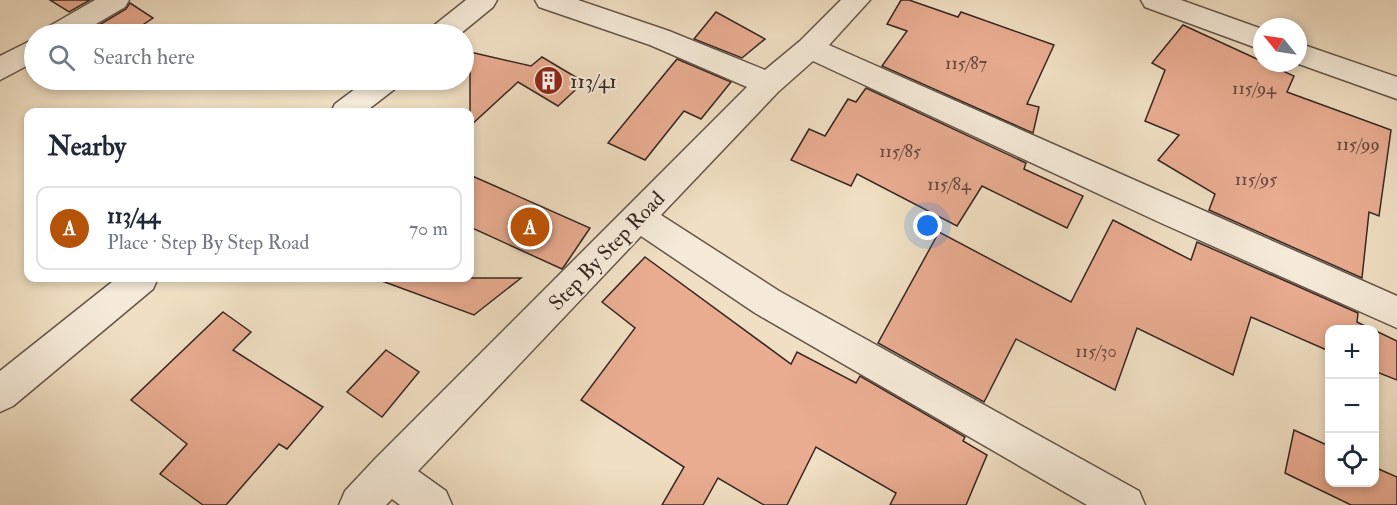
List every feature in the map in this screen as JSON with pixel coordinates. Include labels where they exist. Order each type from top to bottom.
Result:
[{"type":"street","points":[[75,24],[116,0]]},
{"type":"street","points":[[454,24],[484,0]]},
{"type":"street","points":[[548,0],[641,29],[704,54],[768,84]]},
{"type":"street","name":"Step By Step Road","points":[[359,505],[768,84],[810,48],[857,0]]},
{"type":"street","points":[[1154,0],[1253,37]]},
{"type":"street","points":[[810,48],[1172,213],[1397,312]]},
{"type":"street","points":[[0,69],[24,55]]},
{"type":"street","points":[[1307,56],[1397,88]]},
{"type":"street","points":[[350,108],[373,90]]},
{"type":"street","points":[[639,218],[767,302],[1125,505]]},
{"type":"street","points":[[0,394],[136,282]]},
{"type":"street","points":[[389,473],[432,505]]},
{"type":"building","points":[[50,0],[90,0],[69,12]]},
{"type":"building","points":[[901,0],[909,0],[958,17],[961,12],[1054,45],[1027,104],[1039,107],[1033,133],[882,66],[907,31],[887,24]]},
{"type":"building","points":[[130,3],[153,18],[144,24],[101,24],[126,9]]},
{"type":"building","points":[[716,12],[765,39],[742,58],[694,39]]},
{"type":"building","points":[[1183,25],[1253,57],[1253,72],[1285,72],[1294,76],[1287,92],[1391,130],[1379,216],[1369,212],[1362,278],[1209,210],[1215,194],[1158,160],[1179,135],[1145,121],[1165,70],[1152,63]]},
{"type":"building","points":[[474,53],[531,66],[542,57],[584,82],[558,106],[518,82],[474,122],[474,108],[470,108],[470,90],[474,90]]},
{"type":"building","points":[[677,59],[731,82],[701,119],[684,111],[645,160],[608,143]]},
{"type":"building","points":[[866,88],[1026,163],[1024,169],[1083,196],[1067,228],[982,186],[957,226],[857,174],[851,186],[791,160],[809,129],[825,136],[848,99],[856,102]]},
{"type":"building","points":[[474,177],[590,228],[562,269],[474,229]]},
{"type":"building","points":[[1113,220],[1191,260],[1197,242],[1358,313],[1357,322],[1363,325],[1325,325],[1325,349],[1251,317],[1233,375],[1137,328],[1115,390],[1016,339],[984,402],[878,343],[939,232],[1071,302]]},
{"type":"building","points":[[645,257],[791,364],[797,352],[856,383],[860,376],[965,437],[963,441],[987,455],[966,505],[890,505],[896,493],[816,447],[787,505],[764,505],[718,478],[703,505],[662,505],[684,467],[581,400],[635,328],[602,302]]},
{"type":"building","points":[[474,278],[521,278],[474,315],[385,282],[474,282]]},
{"type":"building","points":[[223,312],[251,332],[233,350],[323,407],[287,449],[279,444],[226,505],[203,505],[160,474],[187,444],[131,400]]},
{"type":"building","points":[[1379,332],[1397,341],[1397,380],[1379,373]]},
{"type":"building","points":[[386,350],[419,372],[382,417],[347,392]]},
{"type":"building","points":[[1294,430],[1325,444],[1325,487],[1379,487],[1379,469],[1397,477],[1397,505],[1351,505],[1285,473]]},
{"type":"place","name":"113/41","points":[[549,81]]},
{"type":"place","name":"113/44","points":[[530,227]]}]
